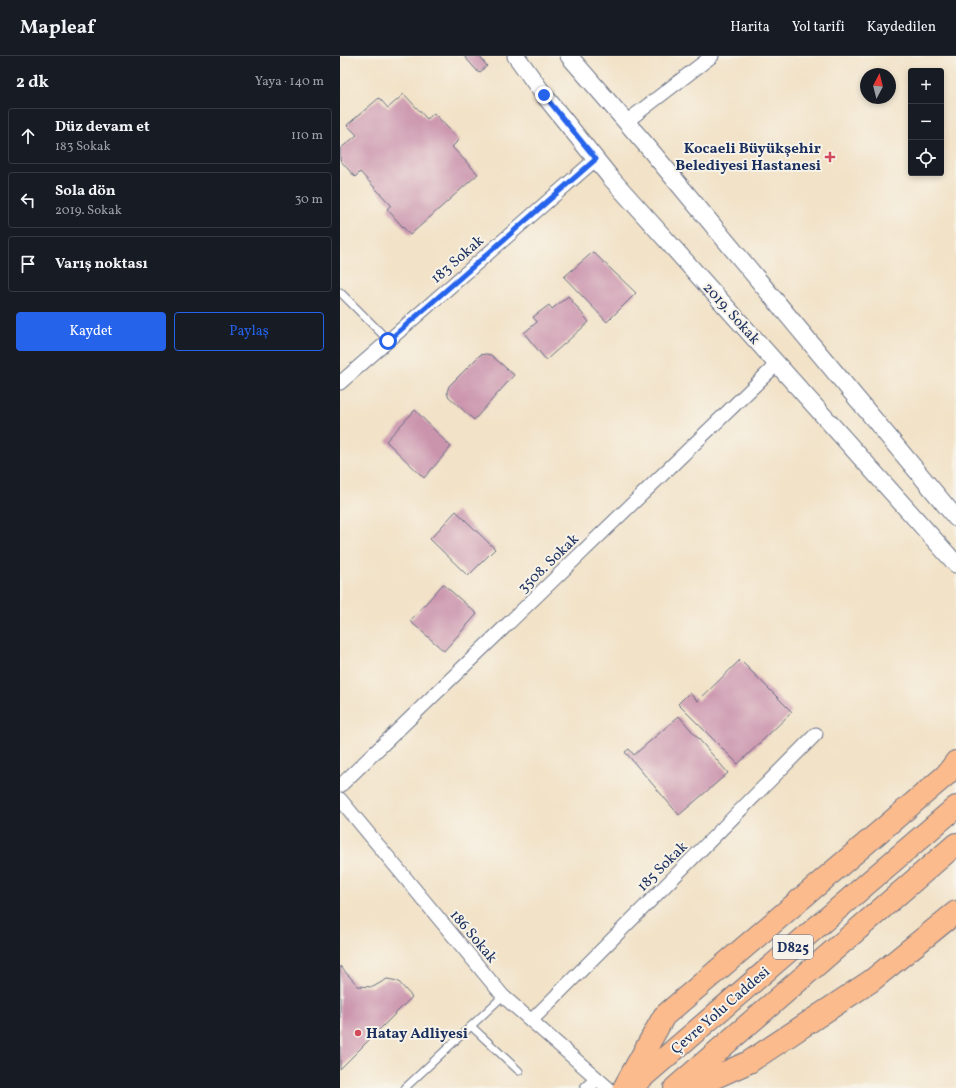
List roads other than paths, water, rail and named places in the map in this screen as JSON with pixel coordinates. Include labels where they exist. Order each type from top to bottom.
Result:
[{"type":"highway","points":[[624,1088],[664,1016],[946,775],[956,762]]},
{"type":"highway","name":"Çevre Yolu Caddesi","points":[[630,1088],[956,807]]},
{"type":"highway","name":"Çevre Yolu Caddesi","points":[[675,1088],[956,844]]},
{"type":"highway","points":[[691,1088],[750,1062],[871,981],[956,912]]},
{"type":"street","name":"2019. Sokak","points":[[516,56],[544,95],[596,159],[956,564]]},
{"type":"street","points":[[569,56],[626,122],[956,518]]},
{"type":"street","points":[[626,122],[712,56]]},
{"type":"street","name":"183 Sokak","points":[[340,384],[596,159]]},
{"type":"street","name":"3508. Sokak","points":[[340,786],[777,364]]},
{"type":"street","name":"185 Sokak","points":[[531,1021],[816,734]]},
{"type":"street","name":"186 Sokak","points":[[340,799],[503,996],[608,1088]]},
{"type":"street","points":[[587,1088],[597,1078]]},
{"type":"lane","points":[[340,292],[388,341]]},
{"type":"lane","points":[[405,1088],[503,996]]},
{"type":"lane","points":[[471,1026],[519,1071]]},
{"type":"place","name":"Kocaeli Büyükşehir Belediyesi Hastanesi","points":[[830,157]]},
{"type":"place","name":"Hatay Adliyesi","points":[[358,1033]]}]
